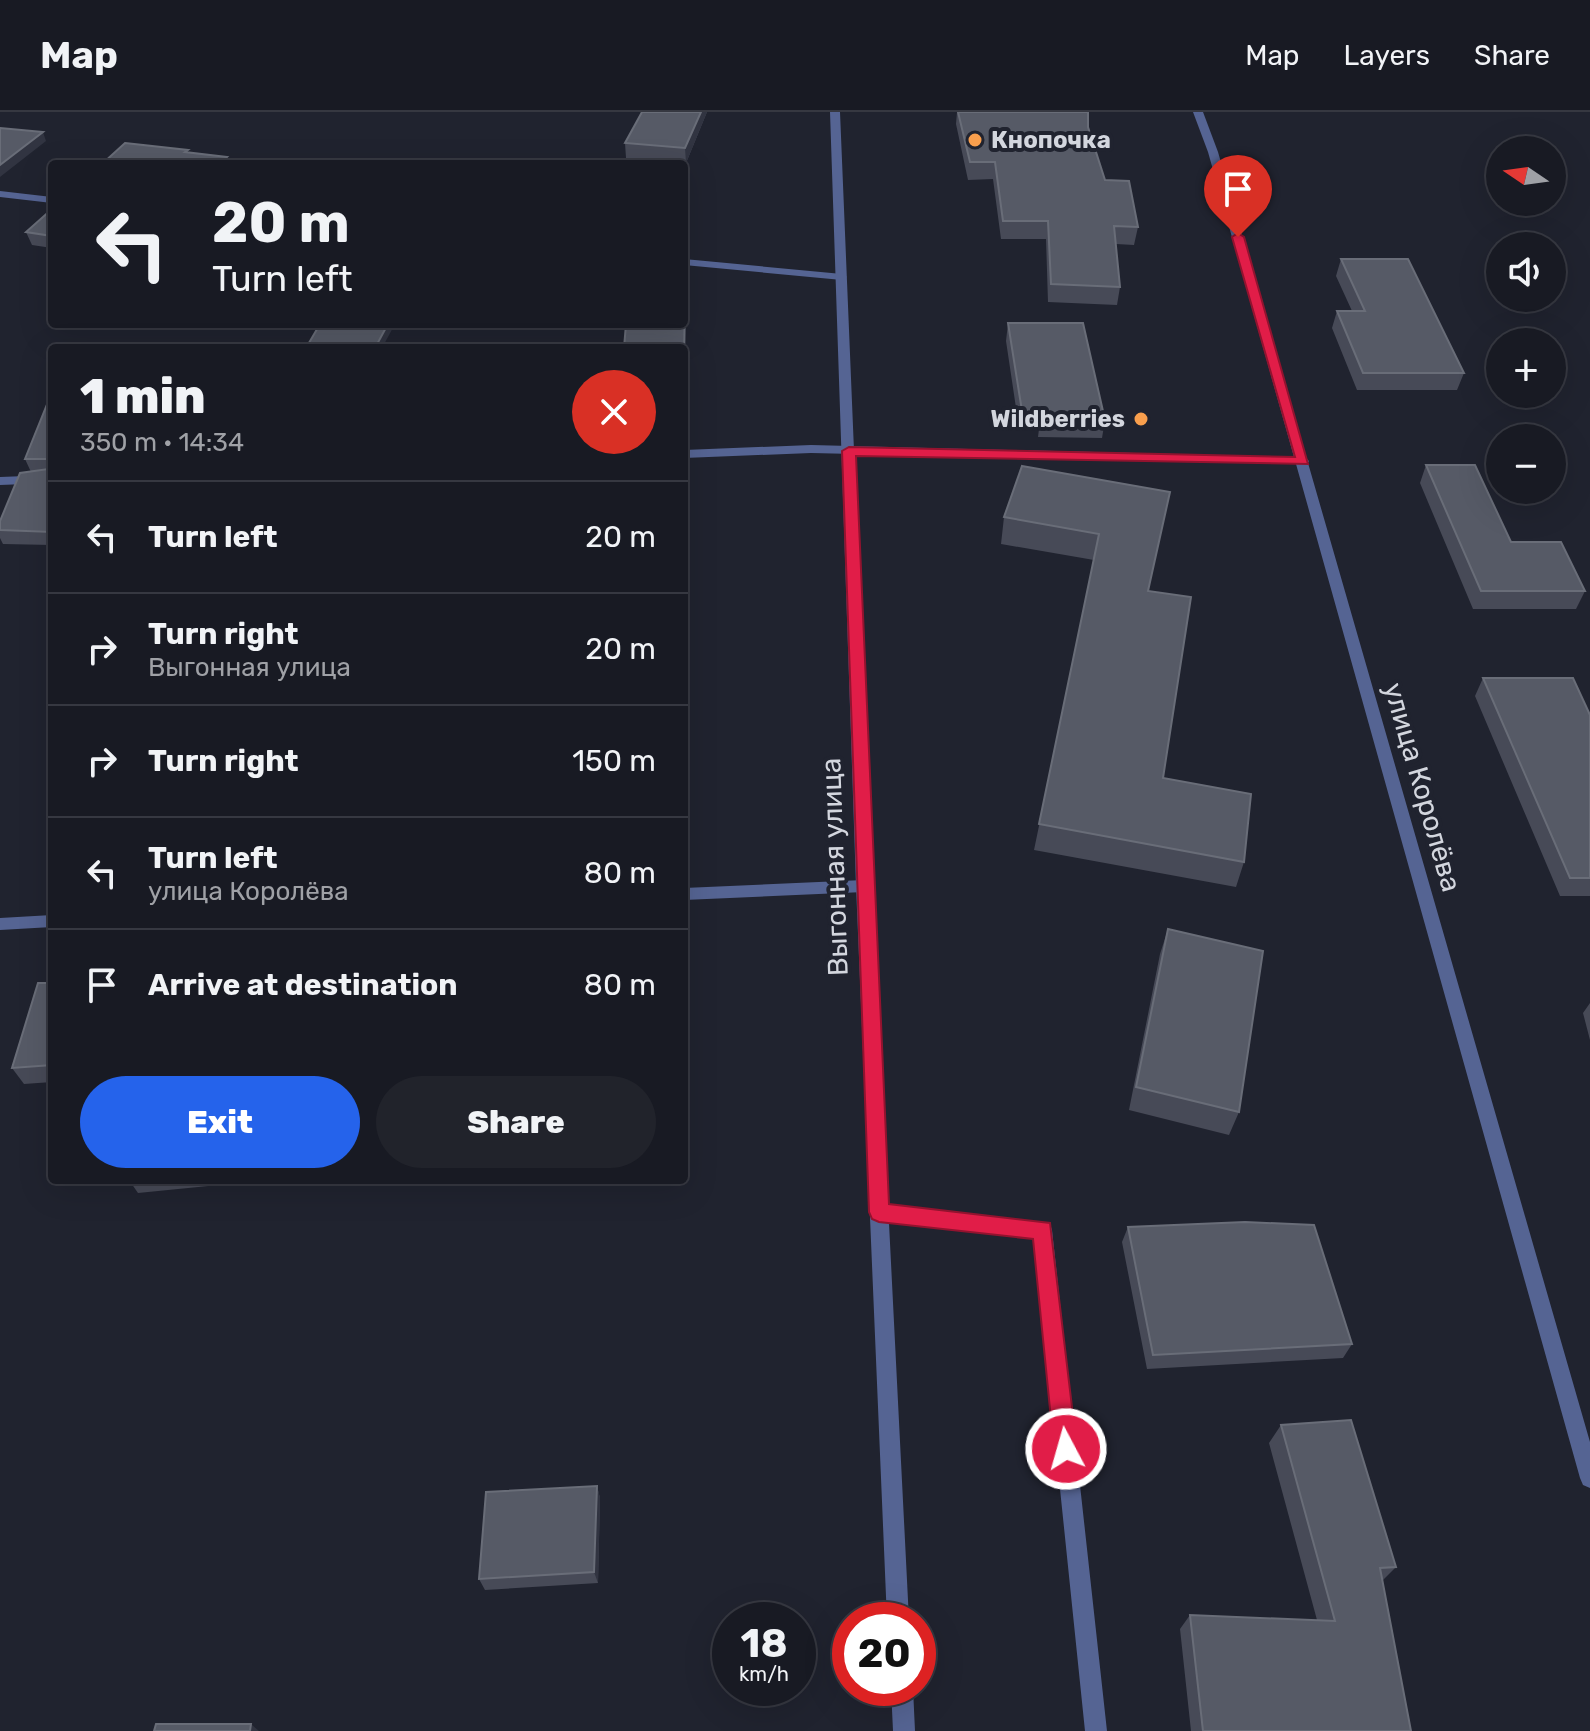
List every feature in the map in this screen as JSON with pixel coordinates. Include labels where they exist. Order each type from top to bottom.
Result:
[{"type":"street","name":"Выгонная улица","points":[[835,112],[864,886],[897,1602]]},
{"type":"street","name":"улица Королёва","points":[[1198,112],[1213,152],[1303,461],[1590,1478]]},
{"type":"street","points":[[0,194],[48,200]]},
{"type":"street","points":[[688,262],[842,277]]},
{"type":"street","points":[[688,454],[811,449],[1303,461]]},
{"type":"street","points":[[0,481],[48,479]]},
{"type":"street","points":[[688,894],[864,886]]},
{"type":"street","points":[[0,924],[48,921]]},
{"type":"street","points":[[879,1212],[1043,1230],[1096,1731]]},
{"type":"street","points":[[903,1706],[904,1731]]},
{"type":"building","points":[[642,112],[701,112],[685,148],[625,143]]},
{"type":"building","points":[[958,112],[1088,112],[1088,127],[1105,180],[1129,181],[1138,227],[1114,226],[1120,287],[1051,284],[1048,221],[1003,221],[995,162],[970,162]]},
{"type":"building","points":[[0,128],[43,132],[0,165]]},
{"type":"building","points":[[125,143],[227,157],[224,160],[106,160]]},
{"type":"building","points":[[48,213],[48,235],[26,232]]},
{"type":"building","points":[[1341,259],[1408,259],[1464,373],[1363,373],[1337,311],[1365,311]]},
{"type":"building","points":[[1008,323],[1083,323],[1105,420],[1041,419],[1044,411],[1022,411]]},
{"type":"building","points":[[318,328],[386,328],[377,344],[308,344]]},
{"type":"building","points":[[626,328],[685,328],[684,344],[624,344]]},
{"type":"building","points":[[48,402],[48,459],[25,459]]},
{"type":"building","points":[[1426,465],[1475,465],[1486,489],[1486,504],[1493,504],[1511,542],[1561,542],[1585,591],[1481,591]]},
{"type":"building","points":[[1022,466],[1170,492],[1148,591],[1191,597],[1163,778],[1251,794],[1244,862],[1039,824],[1099,534],[1004,517]]},
{"type":"building","points":[[48,469],[48,532],[0,530],[0,521],[20,473]]},
{"type":"building","points":[[1483,678],[1573,678],[1590,715],[1590,878],[1570,878]]},
{"type":"building","points":[[1168,929],[1263,951],[1239,1112],[1136,1087]]},
{"type":"building","points":[[38,983],[48,983],[48,1065],[12,1068]]},
{"type":"building","points":[[1245,1222],[1314,1225],[1352,1344],[1153,1355],[1128,1227]]},
{"type":"building","points":[[1351,1420],[1396,1567],[1380,1568],[1411,1731],[1203,1731],[1190,1615],[1335,1621],[1281,1425]]},
{"type":"building","points":[[597,1486],[594,1572],[479,1579],[486,1492]]},
{"type":"building","points":[[156,1724],[251,1724],[250,1731],[154,1731]]},
{"type":"place","name":"Кнопочка","points":[[975,140]]},
{"type":"place","name":"Wildberries","points":[[1141,419]]},
{"type":"route","points":[[1066,1449],[1043,1230],[879,1212],[849,451],[1303,461],[1238,237]]}]
